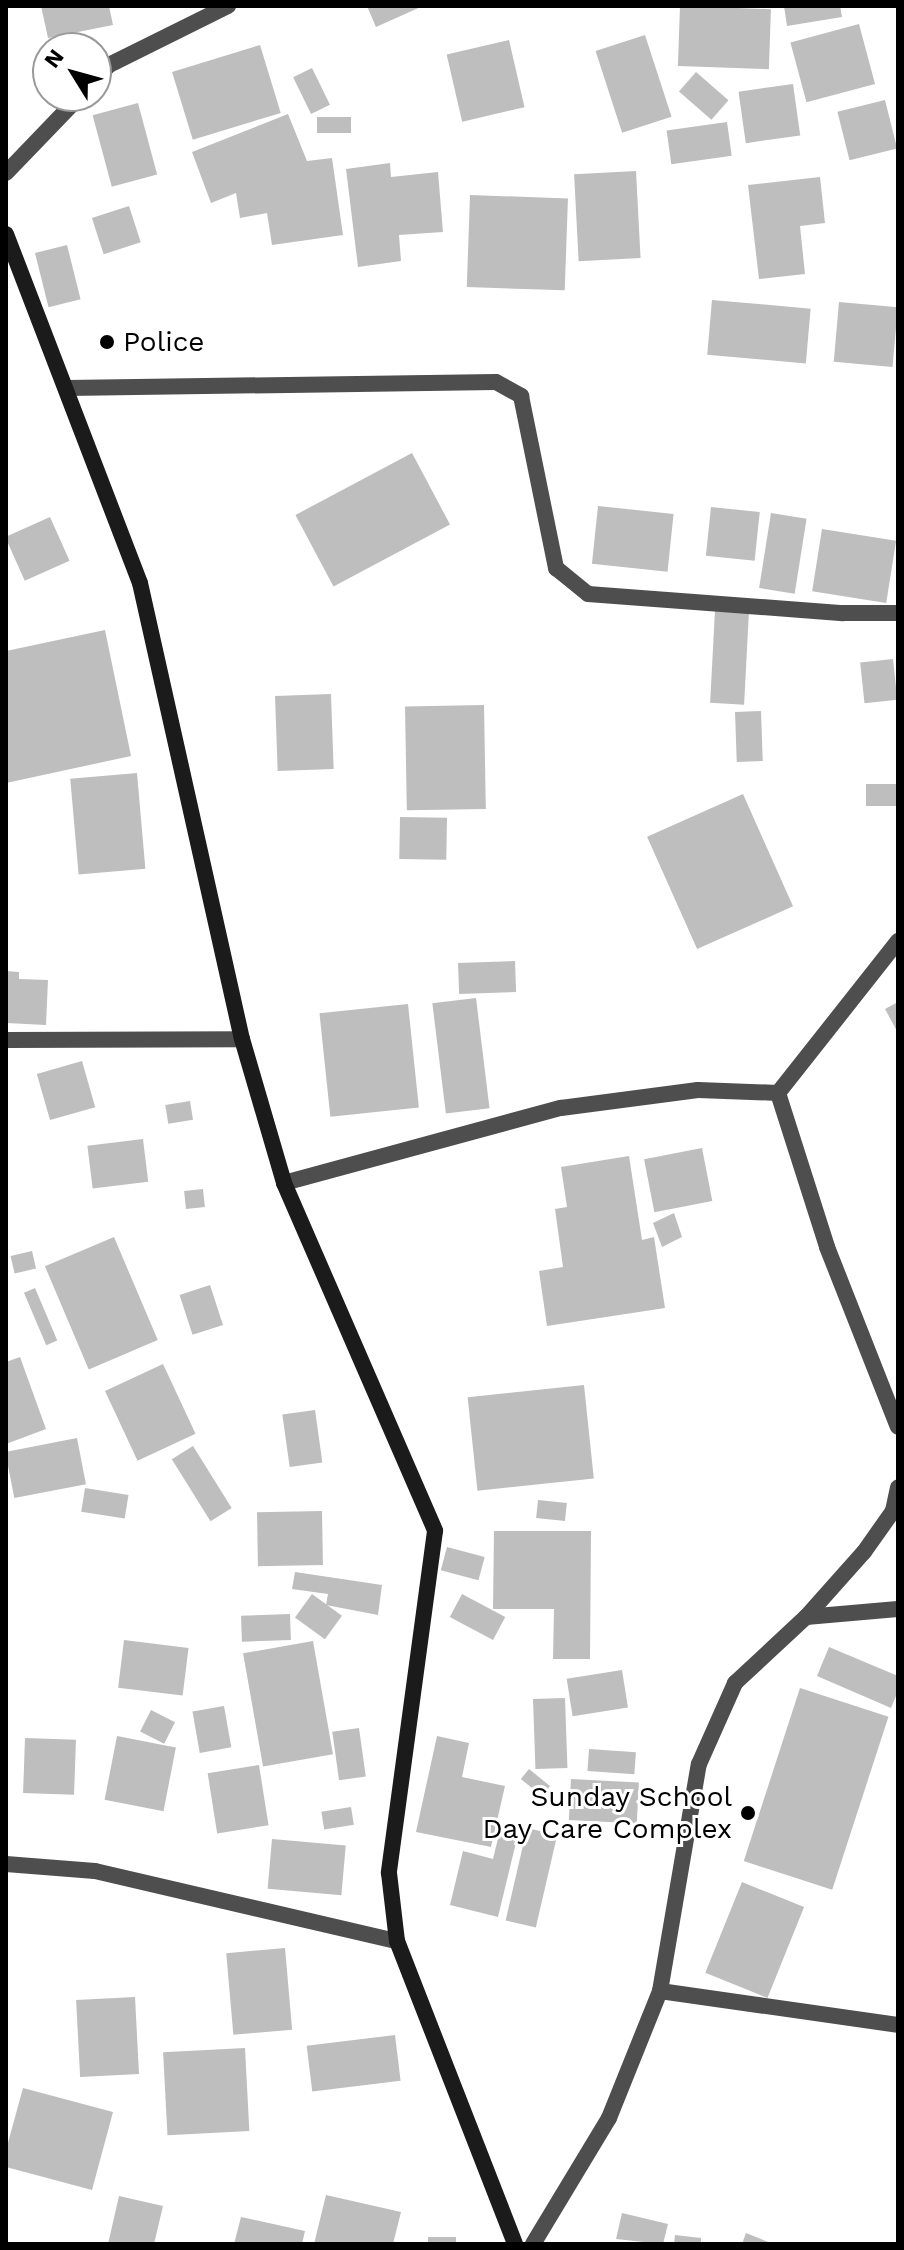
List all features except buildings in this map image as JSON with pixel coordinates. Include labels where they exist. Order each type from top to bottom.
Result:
[{"type":"main road","points":[[6,234],[140,583],[242,1039],[284,1183],[435,1531],[389,1873],[397,1941],[515,2244]]},
{"type":"street","points":[[112,64],[228,6]]},
{"type":"street","points":[[6,173],[65,112]]},
{"type":"street","points":[[67,388],[496,382],[521,396],[556,568],[588,594],[843,613],[898,613]]},
{"type":"street","points":[[778,1093],[898,941]]},
{"type":"street","points":[[6,1040],[242,1039]]},
{"type":"street","points":[[284,1183],[561,1108],[698,1090],[778,1093]]},
{"type":"street","points":[[778,1093],[827,1247],[898,1427]]},
{"type":"street","points":[[533,2244],[609,2118],[660,1991],[699,1764],[735,1683],[806,1617],[864,1552],[893,1511],[898,1488]]},
{"type":"street","points":[[806,1617],[898,1609]]},
{"type":"street","points":[[6,1864],[95,1871],[397,1941]]},
{"type":"street","points":[[660,1991],[898,2025]]},
{"type":"place","name":"Police","points":[[107,342]]},
{"type":"place","name":"Sunday School Day Care Complex","points":[[748,1813]]}]
